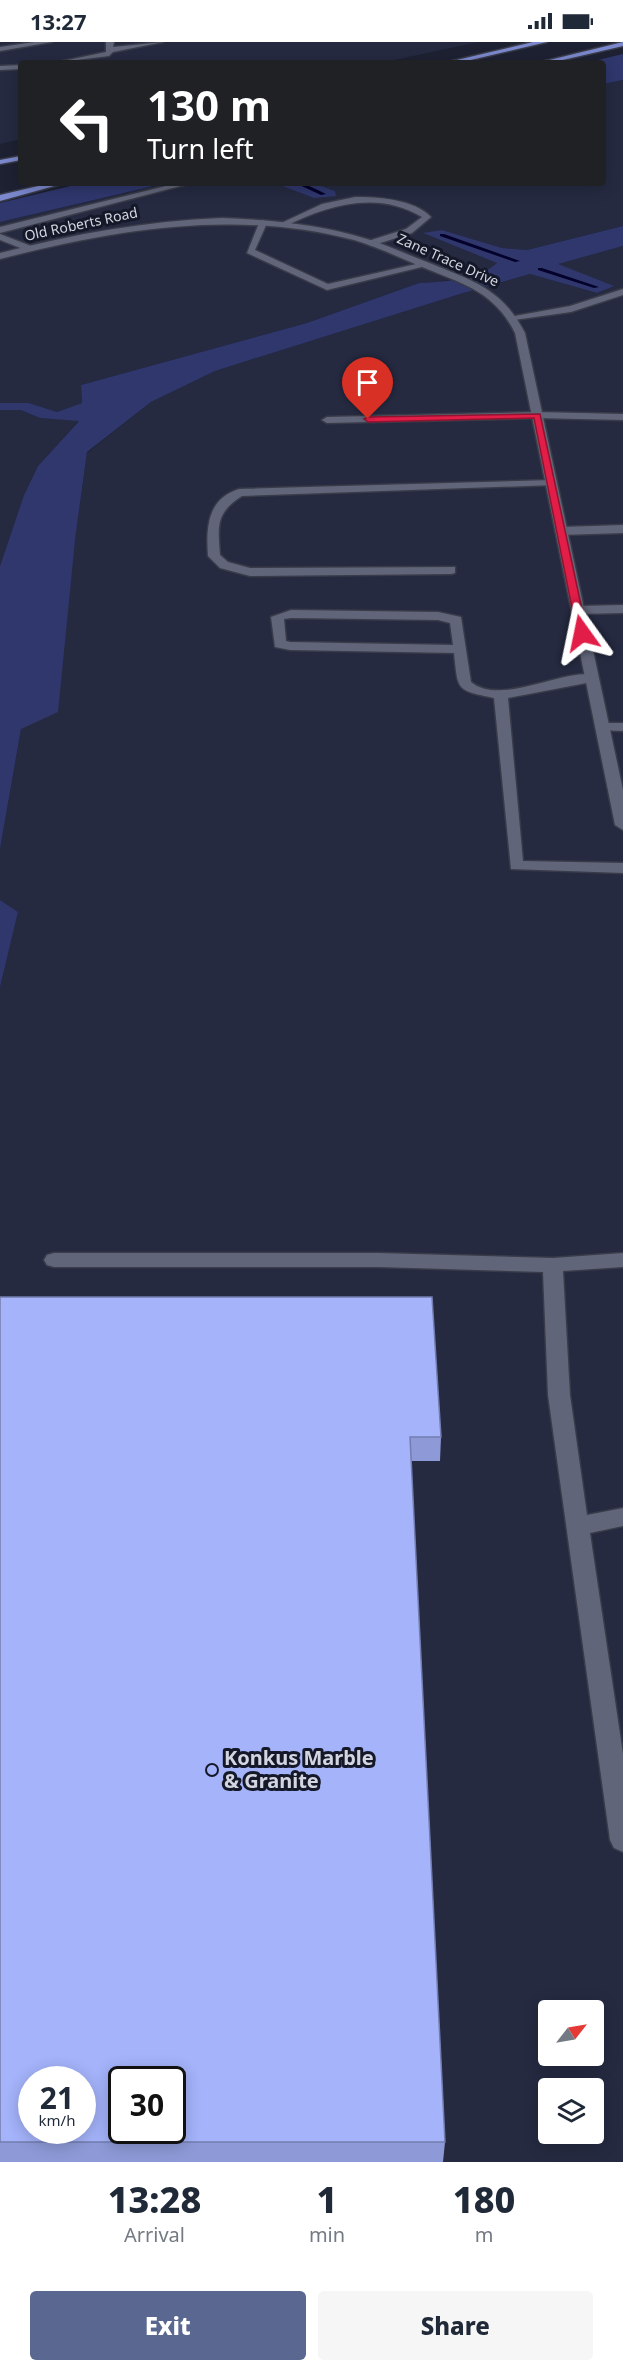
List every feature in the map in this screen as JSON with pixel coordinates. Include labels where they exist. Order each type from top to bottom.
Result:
[{"type":"highway","points":[[462,60],[543,42]]},
{"type":"highway","points":[[554,60],[623,44]]},
{"type":"highway","points":[[0,161],[18,158]]},
{"type":"highway","points":[[0,198],[49,186]]},
{"type":"street","points":[[0,49],[48,42]]},
{"type":"street","points":[[74,60],[109,54],[110,46],[159,42]]},
{"type":"street","points":[[0,68],[18,67]]},
{"type":"street","points":[[0,231],[176,186]]},
{"type":"street","points":[[281,225],[320,208],[353,198],[367,197],[382,199],[427,217],[421,225],[371,243]]},
{"type":"street","name":"Zane Trace Drive","points":[[205,221],[263,223],[336,233],[371,243],[425,264],[482,289],[507,306],[520,333],[602,727],[619,785],[623,825]]},
{"type":"street","name":"Old Roberts Road","points":[[0,256],[129,226],[205,221]]},
{"type":"street","points":[[263,223],[250,251],[327,287],[425,264]]},
{"type":"street","points":[[0,237],[28,248]]},
{"type":"street","points":[[514,317],[571,309],[623,292]]},
{"type":"street","points":[[327,420],[537,416],[623,417]]},
{"type":"street","points":[[451,570],[242,569],[224,565],[214,556],[215,513],[223,502],[239,493],[250,492],[551,483]]},
{"type":"street","points":[[561,531],[623,529]]},
{"type":"street","points":[[578,610],[623,609]]},
{"type":"street","points":[[458,648],[290,646],[280,644],[277,617],[291,614],[438,616],[456,620],[464,683],[471,689],[501,695],[592,678]]},
{"type":"street","points":[[501,695],[516,866],[623,868]]},
{"type":"street","points":[[602,727],[623,727]]},
{"type":"street","points":[[54,1260],[379,1260],[553,1265],[623,1260]]},
{"type":"street","points":[[553,1265],[559,1395],[623,1840]]},
{"type":"street","points":[[578,1526],[623,1517]]},
{"type":"shaded area","points":[[0,42],[479,42],[394,60],[18,60],[18,140],[0,144]]},
{"type":"shaded area","points":[[623,54],[623,80],[606,83],[606,60],[598,60]]},
{"type":"shaded area","points":[[623,80],[623,226],[527,250],[502,248],[442,230],[425,234],[498,263],[489,270],[438,282],[419,283],[307,323],[81,385],[82,403],[57,412],[29,403],[0,403],[0,222],[153,186],[282,186],[314,198],[335,191],[321,186],[606,186],[606,83]]},
{"type":"shaded area","points":[[71,186],[153,186],[0,222],[0,203]]},
{"type":"shaded area","points":[[282,186],[321,186],[335,191],[336,196],[314,198]]},
{"type":"shaded area","points":[[623,226],[623,246],[558,264],[614,286],[597,293],[530,274],[215,371],[151,402],[87,452],[75,540],[58,712],[21,729],[0,849],[0,566],[24,495],[38,466],[79,421],[40,418],[21,410],[0,410],[0,403],[29,403],[57,412],[82,403],[81,385],[307,323],[419,283],[471,276],[497,263],[423,233],[442,230],[502,248],[527,250]]},
{"type":"shaded area","points":[[623,246],[623,2162],[0,2162],[0,987],[18,912],[0,900],[0,849],[21,729],[75,540],[87,453],[151,402],[215,371],[460,294],[530,274],[597,293],[557,264]]},
{"type":"shaded area","points":[[0,410],[22,410],[40,418],[79,420],[38,466],[24,495],[0,566]]},
{"type":"shaded area","points":[[0,900],[18,912],[0,987]]},
{"type":"building","name":"Konkus Marble & Granite","points":[[0,1297],[432,1297],[441,1437],[410,1437],[445,2142],[186,2142],[186,2066],[108,2066],[108,2142],[96,2142],[96,2066],[18,2066],[18,2142],[0,2142]]},
{"type":"waterway","points":[[305,186],[323,194]]},
{"type":"waterway","points":[[442,235],[517,261]]},
{"type":"waterway","points":[[540,269],[596,287]]},
{"type":"place","name":"Konkus Marble & Granite","points":[[212,1770]]},
{"type":"route","points":[[368,419],[537,416],[582,633]]}]
